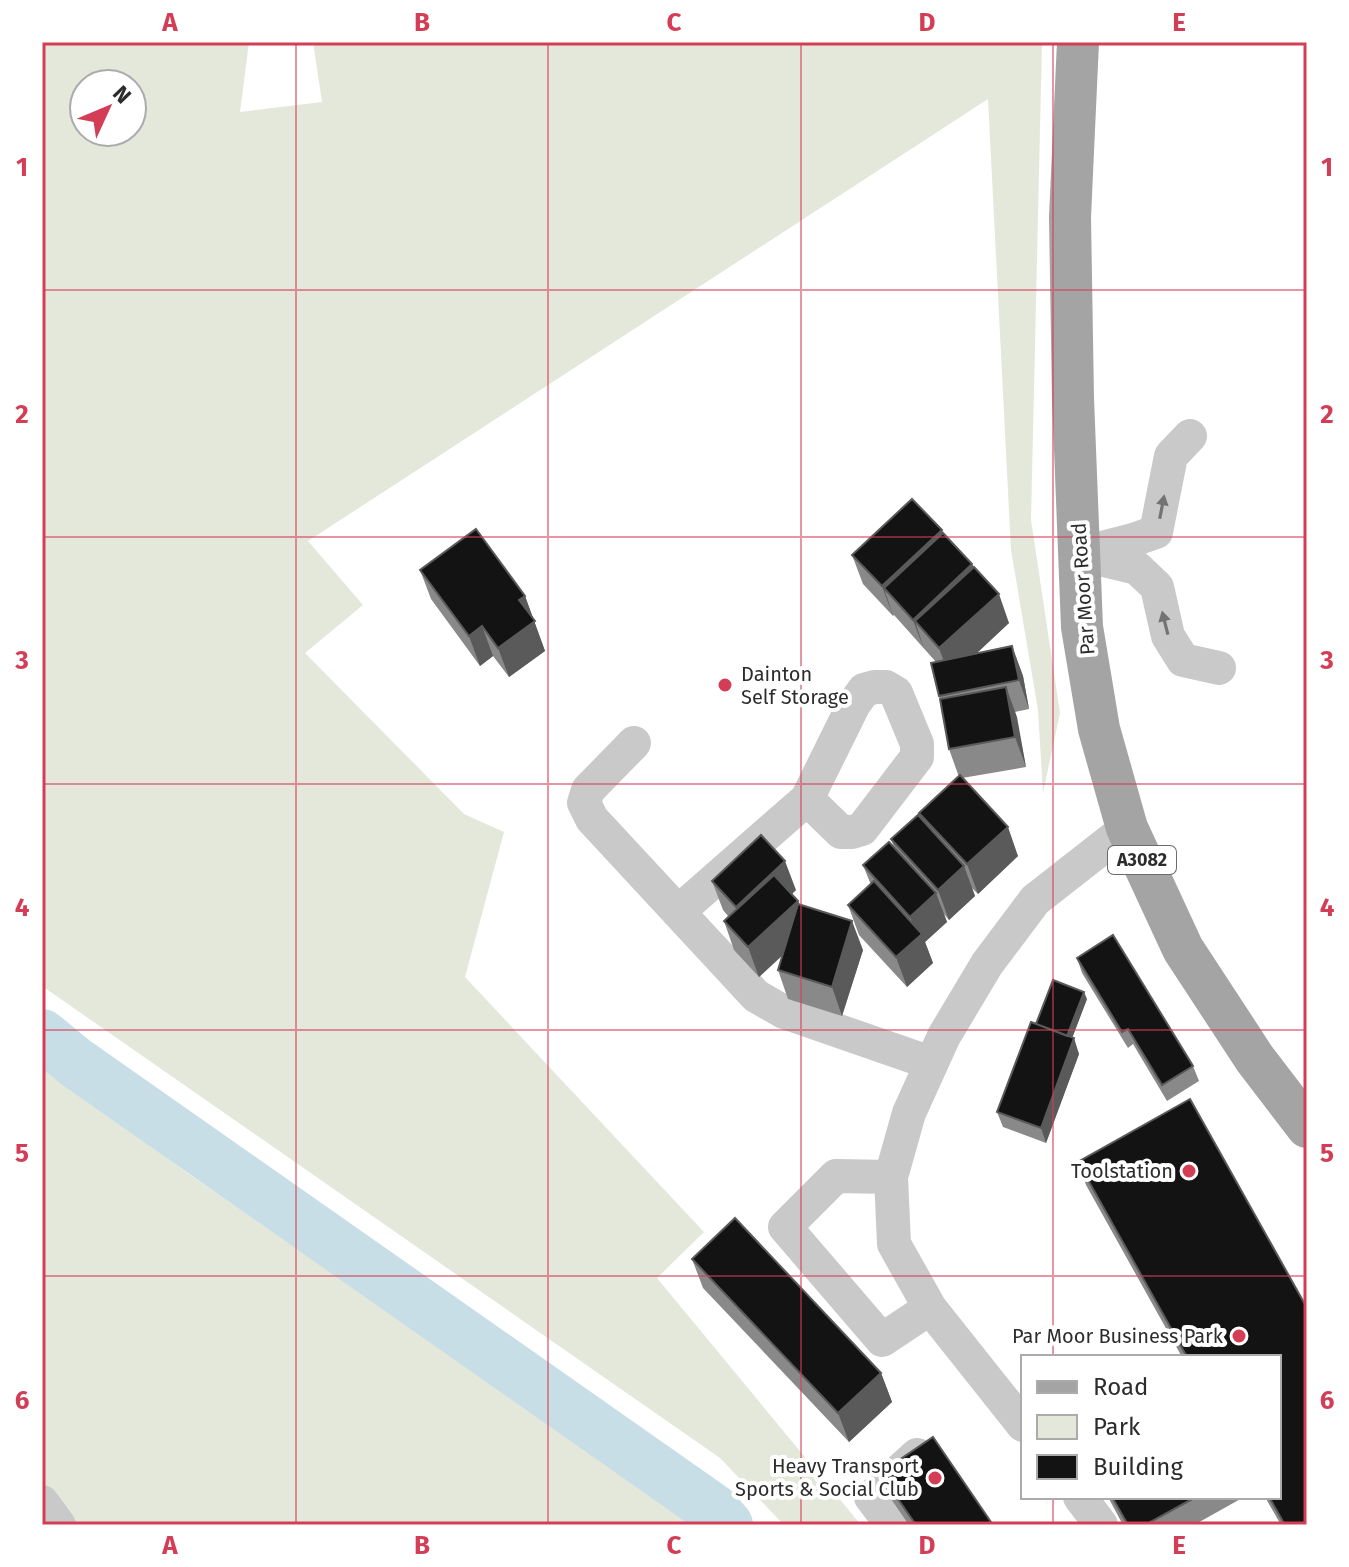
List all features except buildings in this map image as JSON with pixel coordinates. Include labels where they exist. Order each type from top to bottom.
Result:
[{"type":"main road","name":"Par Moor Road","points":[[1078,42],[1070,217],[1073,398],[1082,627],[1099,729],[1127,828],[1183,949],[1255,1059],[1307,1127]]},
{"type":"lane","points":[[1079,554],[1156,532],[1171,456],[1190,436]]},
{"type":"lane","points":[[1079,554],[1137,568],[1157,587],[1168,636],[1183,660],[1219,668]]},
{"type":"lane","points":[[634,743],[588,790],[584,803],[592,819],[678,912],[756,996],[784,1012],[931,1063]]},
{"type":"lane","points":[[678,912],[807,799]]},
{"type":"lane","points":[[1021,1422],[930,1308],[894,1244],[891,1177],[909,1113],[931,1063],[987,964],[1035,900],[1127,828]]},
{"type":"lane","points":[[891,1177],[836,1176],[785,1227],[882,1340],[930,1308]]},
{"type":"lane","points":[[892,1525],[871,1497],[932,1442]]},
{"type":"lane","points":[[1082,1499],[1101,1525]]},
{"type":"lane","points":[[42,1502],[59,1525]]},
{"type":"green space","points":[[42,42],[249,42],[240,112],[322,102],[313,42],[1042,42],[1031,520],[1060,713],[1043,793],[1038,710],[1011,550],[988,99],[308,541],[363,605],[305,653],[464,814],[504,832],[465,977],[704,1232],[657,1278],[861,1525],[784,1525],[720,1458],[42,986]]},
{"type":"green space","points":[[42,1068],[186,1172],[695,1525],[42,1525]]},
{"type":"waterway","points":[[42,1035],[75,1062],[714,1510],[727,1525]]},
{"type":"place","name":"Dainton Self Storage","points":[[725,685]]},
{"type":"place","name":"Toolstation","points":[[1189,1171]]},
{"type":"place","name":"Par Moor Business Park","points":[[1239,1336]]},
{"type":"place","name":"Heavy Transport Sports & Social Club","points":[[935,1478]]}]
